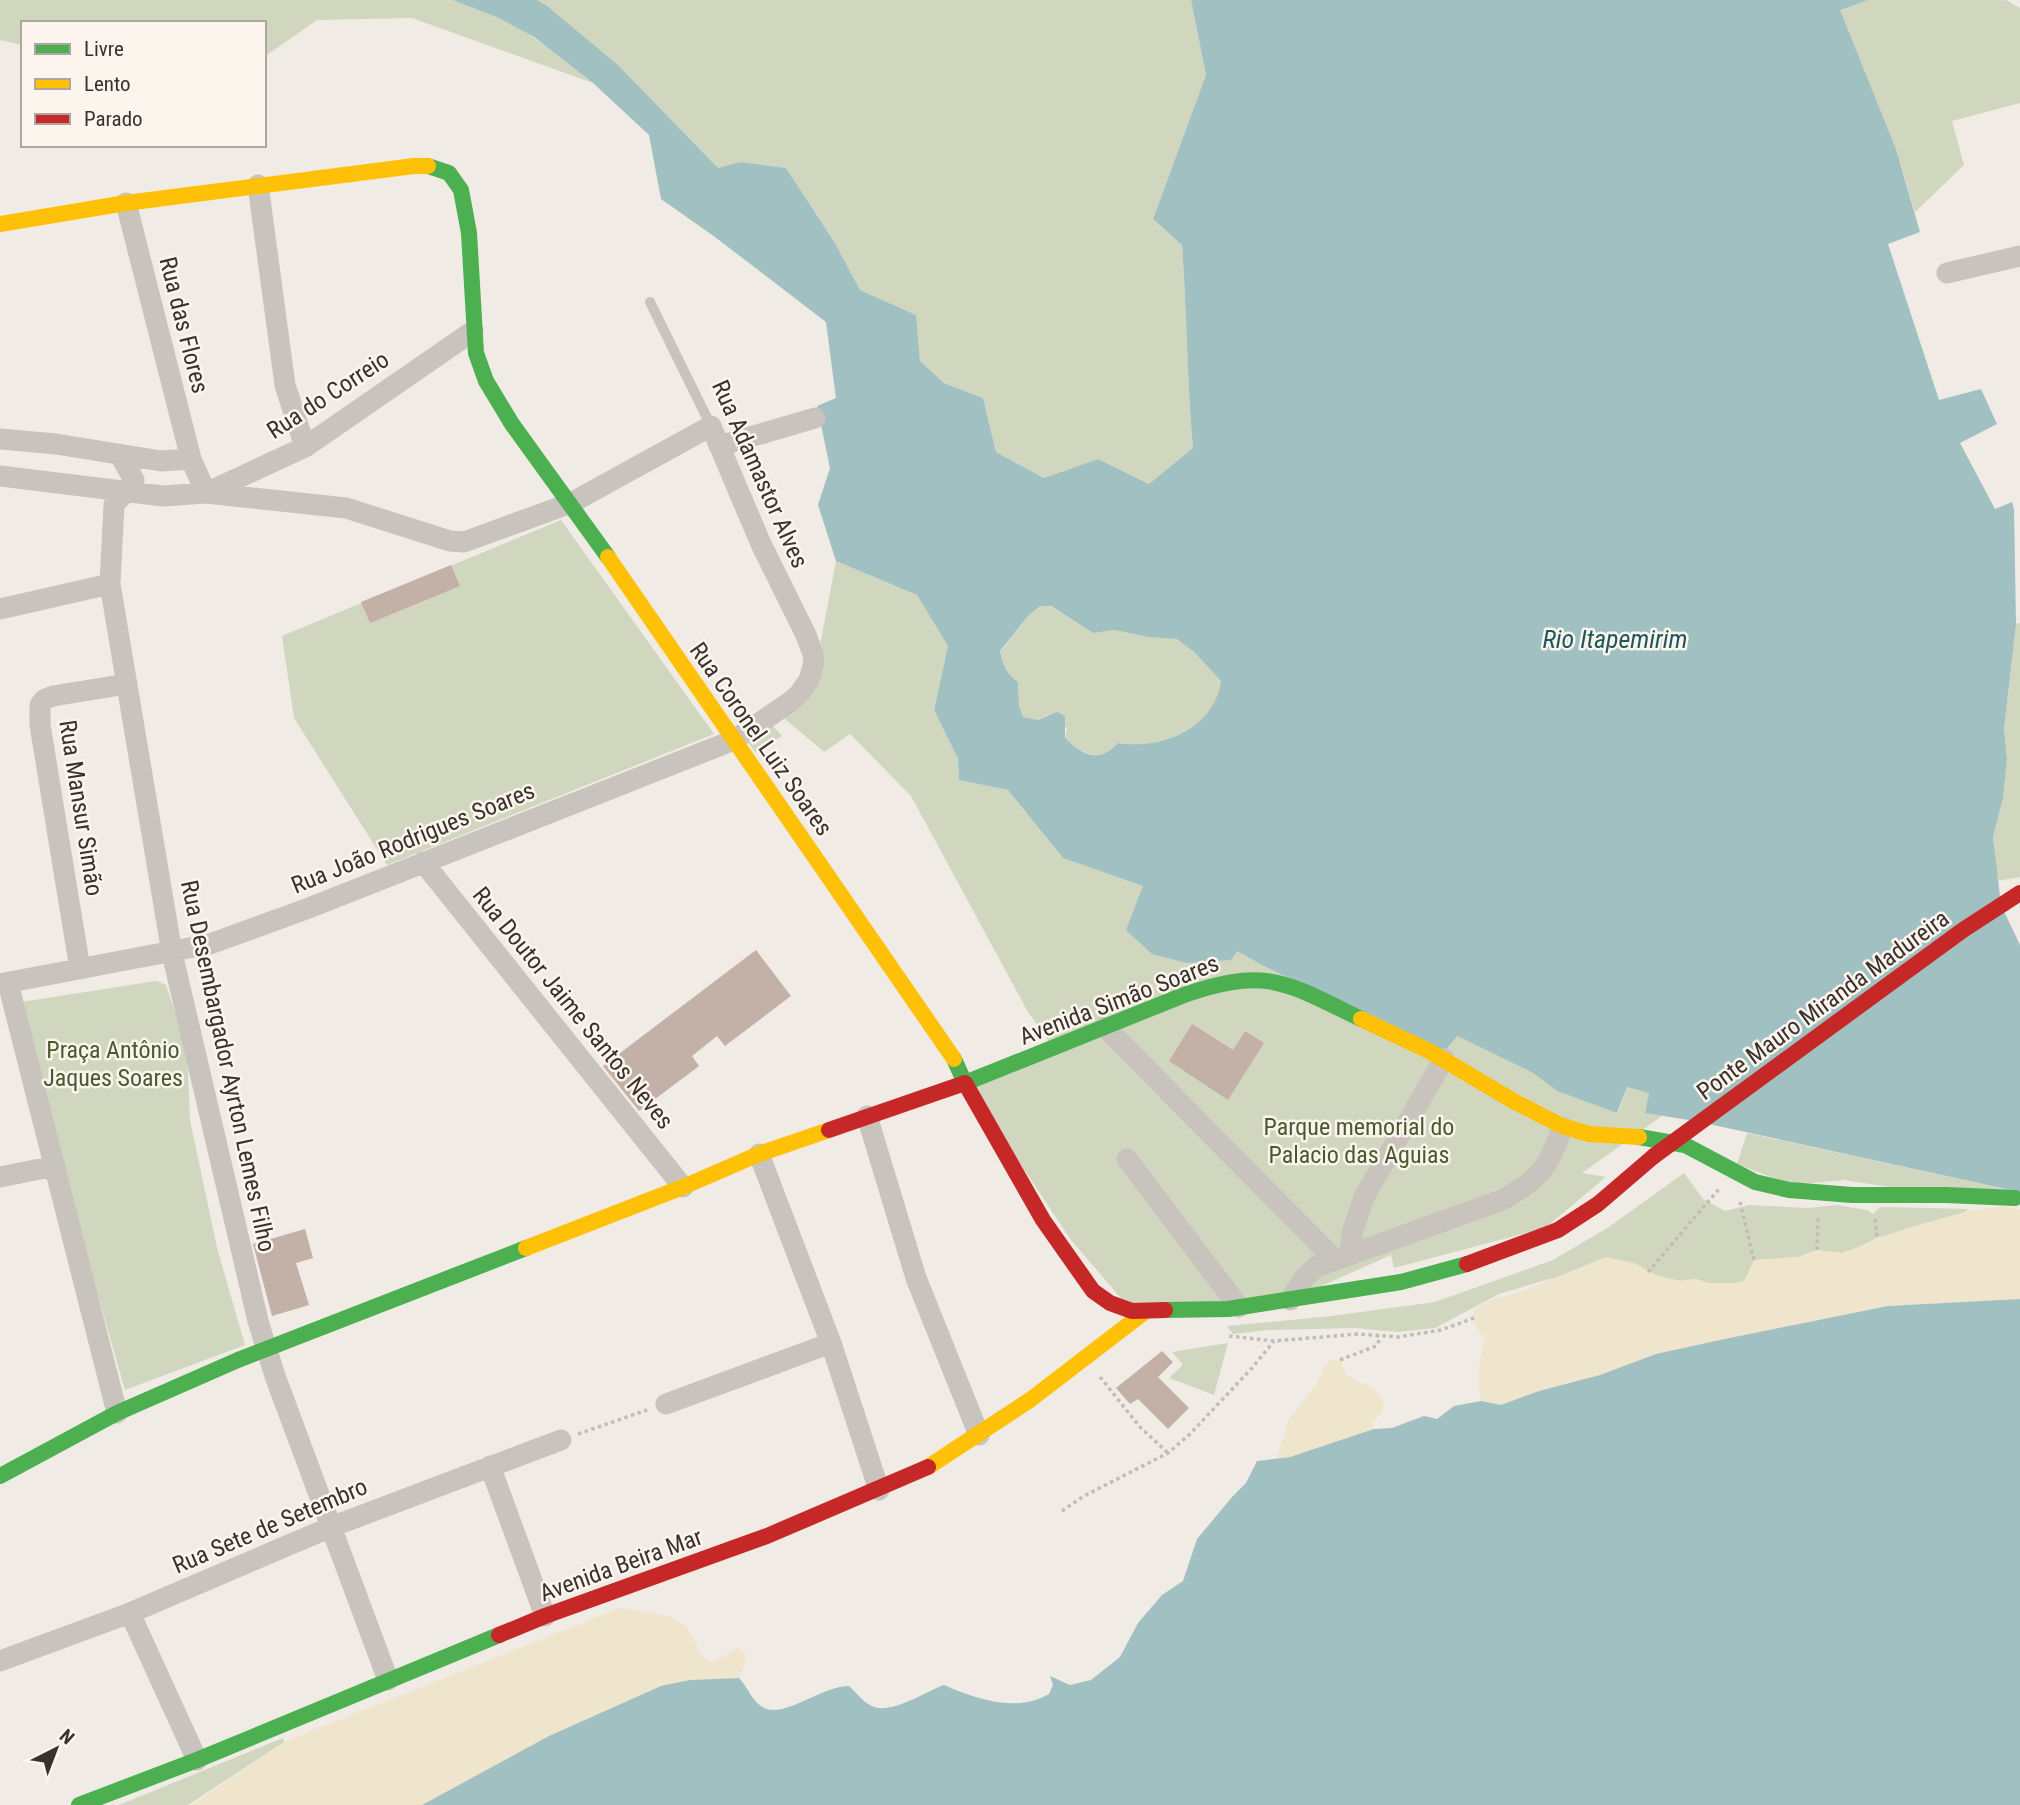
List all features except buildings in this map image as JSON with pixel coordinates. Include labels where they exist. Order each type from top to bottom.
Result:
[{"type":"street","name":"Rua Coronel Luiz Soares","points":[[0,224],[258,185],[414,166],[432,166],[443,170],[458,183],[467,218],[473,331],[480,370],[494,395],[924,1013],[957,1064],[965,1083],[1043,1220],[1074,1267],[1094,1291],[1110,1303],[1132,1311],[1212,1311],[1290,1300]]},
{"type":"street","points":[[258,185],[285,385],[305,446]]},
{"type":"street","name":"Rua das Flores","points":[[126,203],[191,459],[206,493]]},
{"type":"street","points":[[1947,273],[2020,256]]},
{"type":"street","name":"Rua do Correio","points":[[206,493],[305,446],[473,331]]},
{"type":"street","points":[[0,476],[163,496],[206,493],[346,508],[450,541],[464,542],[571,503],[715,436],[815,418]]},
{"type":"street","name":"Rua Adamastor Alves","points":[[715,436],[761,544],[806,635],[813,654],[812,670]]},
{"type":"street","points":[[0,439],[56,444],[161,461],[191,459]]},
{"type":"street","points":[[120,455],[134,480],[128,490]]},
{"type":"street","name":"Rua Desembargador Ayrton Lemes Filho","points":[[128,490],[114,504],[110,584],[172,953],[258,1321],[388,1680]]},
{"type":"street","points":[[0,609],[110,584]]},
{"type":"street","name":"Rua João Rodrigues Soares","points":[[4,983],[210,944],[309,908],[734,740],[799,694],[809,680],[812,670]]},
{"type":"street","name":"Rua Mansur Simão","points":[[80,969],[40,725],[40,705],[52,696],[127,684]]},
{"type":"street","name":"Rua Doutor Jaime Santos Neves","points":[[423,862],[683,1187]]},
{"type":"street","name":"Ponte Mauro Miranda Madureira","points":[[1290,1300],[1401,1282],[1460,1266],[1558,1230],[1598,1205],[1654,1156],[1963,930],[2020,893]]},
{"type":"street","name":"Avenida Simão Soares","points":[[1,1475],[117,1413],[267,1350],[683,1187],[759,1154],[965,1083],[1105,1027],[1226,982],[1245,978],[1292,986],[1415,1043],[1563,1127],[1588,1135],[1669,1140],[1683,1144],[1732,1173],[1766,1186],[1819,1194],[1872,1197],[1937,1195],[2015,1198]]},
{"type":"street","points":[[4,983],[55,1166],[117,1413]]},
{"type":"street","points":[[1105,1027],[1343,1257]]},
{"type":"street","points":[[1343,1257],[1364,1197],[1444,1059]]},
{"type":"street","points":[[867,1116],[916,1278],[979,1435]]},
{"type":"street","points":[[1290,1300],[1316,1267],[1502,1200],[1526,1187],[1547,1165],[1563,1127]]},
{"type":"street","points":[[759,1154],[831,1343],[879,1490]]},
{"type":"street","points":[[1127,1159],[1239,1307]]},
{"type":"street","points":[[0,1177],[55,1166]]},
{"type":"street","name":"Avenida Beira Mar","points":[[79,1805],[197,1760],[545,1616],[767,1536],[879,1490],[942,1460],[1086,1359],[1146,1311]]},
{"type":"street","points":[[666,1404],[831,1343]]},
{"type":"street","name":"Rua Sete de Setembro","points":[[0,1661],[130,1613],[331,1527],[561,1440]]},
{"type":"street","points":[[490,1466],[545,1616]]},
{"type":"street","points":[[130,1613],[197,1760]]},
{"type":"lane","name":"Rua Adamastor Alves","points":[[650,302],[715,436]]},
{"type":"path","points":[[1732,1173],[1754,1260]]},
{"type":"path","points":[[1648,1272],[1732,1173]]},
{"type":"path","points":[[1817,1250],[1819,1194]]},
{"type":"path","points":[[1212,1311],[1230,1337],[1274,1341],[1357,1334],[1398,1337],[1441,1330],[1474,1318]]},
{"type":"path","points":[[1340,1360],[1376,1346],[1380,1339],[1377,1335]]},
{"type":"path","points":[[1062,1511],[1084,1496],[1168,1453],[1189,1435],[1274,1341]]},
{"type":"path","points":[[1086,1359],[1140,1427],[1168,1453]]},
{"type":"path","points":[[561,1440],[666,1404]]},
{"type":"green space","points":[[0,0],[453,0],[492,13],[510,23],[593,83],[412,18],[317,20],[266,56],[266,21],[21,21],[21,45],[0,40]]},
{"type":"green space","points":[[537,0],[1191,0],[1206,75],[1153,219],[1182,245],[1193,448],[1149,484],[1098,459],[1044,478],[996,452],[983,398],[944,383],[920,361],[916,315],[860,290],[835,243],[786,168],[741,162],[719,169],[618,65]]},
{"type":"green space","points":[[1868,0],[2006,0],[2020,8],[2020,103],[1952,121],[1964,165],[1915,212],[1896,149],[1839,9]]},
{"type":"green space","points":[[561,520],[714,734],[387,865],[294,718],[282,636]]},
{"type":"green space","name":"Parque memorial do Palacio das Aguias","points":[[836,561],[917,595],[948,646],[934,710],[958,759],[959,780],[1008,790],[1063,858],[1144,886],[1237,950],[1269,968],[1457,1036],[1533,1073],[1557,1091],[1618,1113],[1627,1087],[1650,1093],[1645,1112],[1662,1116],[1582,1173],[1606,1177],[1545,1228],[1394,1268],[1391,1255],[1290,1300],[1132,1311],[1071,1240],[970,1088],[1057,1053],[1028,1012],[911,796],[850,734],[824,752],[785,719],[819,679],[821,640]]},
{"type":"green space","points":[[1040,606],[1050,606],[1093,633],[1115,630],[1147,637],[1177,639],[1194,652],[1221,681],[1208,712],[1197,724],[1168,739],[1152,743],[1118,743],[1098,755],[1085,752],[1065,738],[1067,728],[1048,715],[1038,720],[1023,717],[1019,706],[1018,682],[1008,672],[1000,652],[1028,616]]},
{"type":"green space","points":[[2020,623],[2020,877],[1997,881],[1993,837],[2003,798],[2007,759],[2004,729],[2016,624]]},
{"type":"green space","points":[[772,725],[782,736],[755,752],[746,739]]},
{"type":"green space","name":"Praça Antônio Jaques Soares","points":[[156,981],[166,985],[187,1049],[190,1120],[217,1248],[245,1345],[125,1390],[21,1002]]},
{"type":"green space","points":[[1747,1133],[2015,1191],[2014,1206],[1844,1180],[1792,1185],[1737,1164]]},
{"type":"green space","points":[[1684,1173],[1703,1199],[1725,1211],[1749,1205],[1808,1208],[1836,1205],[1867,1210],[1873,1214],[1880,1207],[1968,1209],[1877,1238],[1841,1253],[1817,1250],[1798,1257],[1754,1260],[1744,1281],[1737,1283],[1708,1283],[1696,1279],[1680,1281],[1658,1276],[1634,1263],[1549,1279],[1499,1294],[1435,1328],[1397,1332],[1355,1328],[1268,1330],[1233,1334],[1227,1326],[1332,1316],[1435,1302],[1553,1260],[1609,1227]]},
{"type":"green space","points":[[1228,1343],[1214,1395],[1169,1378],[1183,1365],[1172,1352]]},
{"type":"green space","points":[[283,1738],[284,1742],[188,1805],[119,1805]]},
{"type":"sand","points":[[2003,1206],[2020,1210],[2020,1299],[1888,1306],[1656,1354],[1600,1375],[1539,1391],[1501,1405],[1481,1401],[1479,1370],[1485,1340],[1474,1324],[1473,1311],[1490,1300],[1517,1293],[1606,1257],[1634,1263],[1658,1276],[1680,1281],[1696,1279],[1708,1283],[1737,1283],[1744,1281],[1754,1260],[1798,1257],[1817,1250],[1841,1253],[1918,1225],[1965,1212]]},
{"type":"sand","points":[[1331,1360],[1340,1360],[1347,1376],[1372,1388],[1383,1401],[1383,1412],[1372,1422],[1374,1429],[1290,1457],[1277,1458],[1289,1419],[1316,1385],[1325,1365]]},
{"type":"sand","points":[[620,1608],[665,1615],[686,1626],[702,1655],[711,1663],[739,1648],[747,1656],[739,1678],[690,1680],[549,1736],[422,1805],[192,1805],[286,1741]]},
{"type":"water","name":"Rio Itapemirim","points":[[453,0],[537,0],[618,65],[718,168],[741,162],[786,168],[835,243],[860,290],[916,315],[920,361],[944,383],[983,398],[996,452],[1044,478],[1098,459],[1149,484],[1193,448],[1182,245],[1153,219],[1206,75],[1191,0],[1868,0],[1840,10],[1896,149],[1920,232],[1888,244],[1939,400],[1981,389],[1997,424],[1960,443],[1995,509],[2012,502],[2014,509],[2016,624],[2004,729],[2007,759],[2003,798],[1993,837],[2001,905],[2020,945],[2020,1192],[1695,1121],[1645,1113],[1649,1093],[1627,1087],[1617,1113],[1557,1091],[1533,1073],[1457,1036],[1445,1051],[1237,951],[1231,960],[1187,963],[1152,954],[1126,930],[1143,886],[1063,858],[1008,790],[959,780],[958,759],[934,710],[948,646],[917,595],[836,561],[818,505],[830,468],[817,406],[836,398],[826,322],[661,199],[649,135],[593,83],[534,37],[499,18]],"holes":[[[1040,606],[1051,606],[1093,633],[1115,630],[1147,637],[1177,639],[1194,652],[1221,681],[1208,712],[1197,724],[1168,739],[1152,743],[1118,743],[1111,750],[1098,755],[1085,753],[1065,738],[1065,716],[1057,712],[1038,720],[1023,717],[1019,706],[1018,682],[1006,669],[1000,651],[1028,616]]]},
{"type":"water","points":[[2020,1299],[2020,1805],[422,1805],[549,1736],[661,1686],[690,1680],[739,1678],[756,1702],[773,1710],[838,1687],[849,1686],[867,1703],[878,1708],[897,1706],[944,1685],[996,1702],[1023,1703],[1036,1700],[1049,1694],[1053,1685],[1050,1676],[1070,1685],[1091,1680],[1120,1657],[1138,1623],[1162,1595],[1183,1581],[1197,1539],[1246,1483],[1257,1461],[1290,1457],[1374,1429],[1392,1428],[1424,1416],[1437,1419],[1454,1406],[1481,1401],[1501,1405],[1539,1391],[1600,1375],[1656,1354],[1720,1340],[1888,1306]]},
{"type":"traffic: fast","points":[[428,166],[449,173],[461,190],[469,233],[476,353],[486,381],[512,424],[608,557]]},
{"type":"traffic: fast","points":[[954,1059],[965,1083],[1184,995],[1236,981],[1257,980],[1294,988],[1361,1019]]},
{"type":"traffic: fast","points":[[1639,1137],[1685,1145],[1755,1182],[1789,1190],[1852,1195],[2015,1198]]},
{"type":"traffic: fast","points":[[0,1476],[117,1413],[238,1360],[526,1248]]},
{"type":"traffic: fast","points":[[1165,1310],[1228,1309],[1401,1282],[1467,1264]]},
{"type":"traffic: fast","points":[[79,1805],[197,1760],[499,1635]]},
{"type":"traffic: slow","points":[[0,224],[126,203],[428,166]]},
{"type":"traffic: slow","points":[[608,557],[954,1059]]},
{"type":"traffic: slow","points":[[1361,1019],[1429,1051],[1515,1102],[1562,1126],[1589,1134],[1639,1137]]},
{"type":"traffic: slow","points":[[526,1248],[683,1187],[759,1154],[829,1130]]},
{"type":"traffic: slow","points":[[928,1467],[1030,1400],[1146,1311]]},
{"type":"traffic: jam","points":[[1654,1156],[1963,930],[2020,893]]},
{"type":"traffic: jam","points":[[829,1130],[965,1083],[1043,1220],[1093,1291],[1110,1303],[1132,1311],[1165,1310]]},
{"type":"traffic: jam","points":[[1467,1264],[1558,1230],[1598,1204],[1654,1156]]},
{"type":"traffic: jam","points":[[499,1635],[767,1536],[928,1467]]}]
